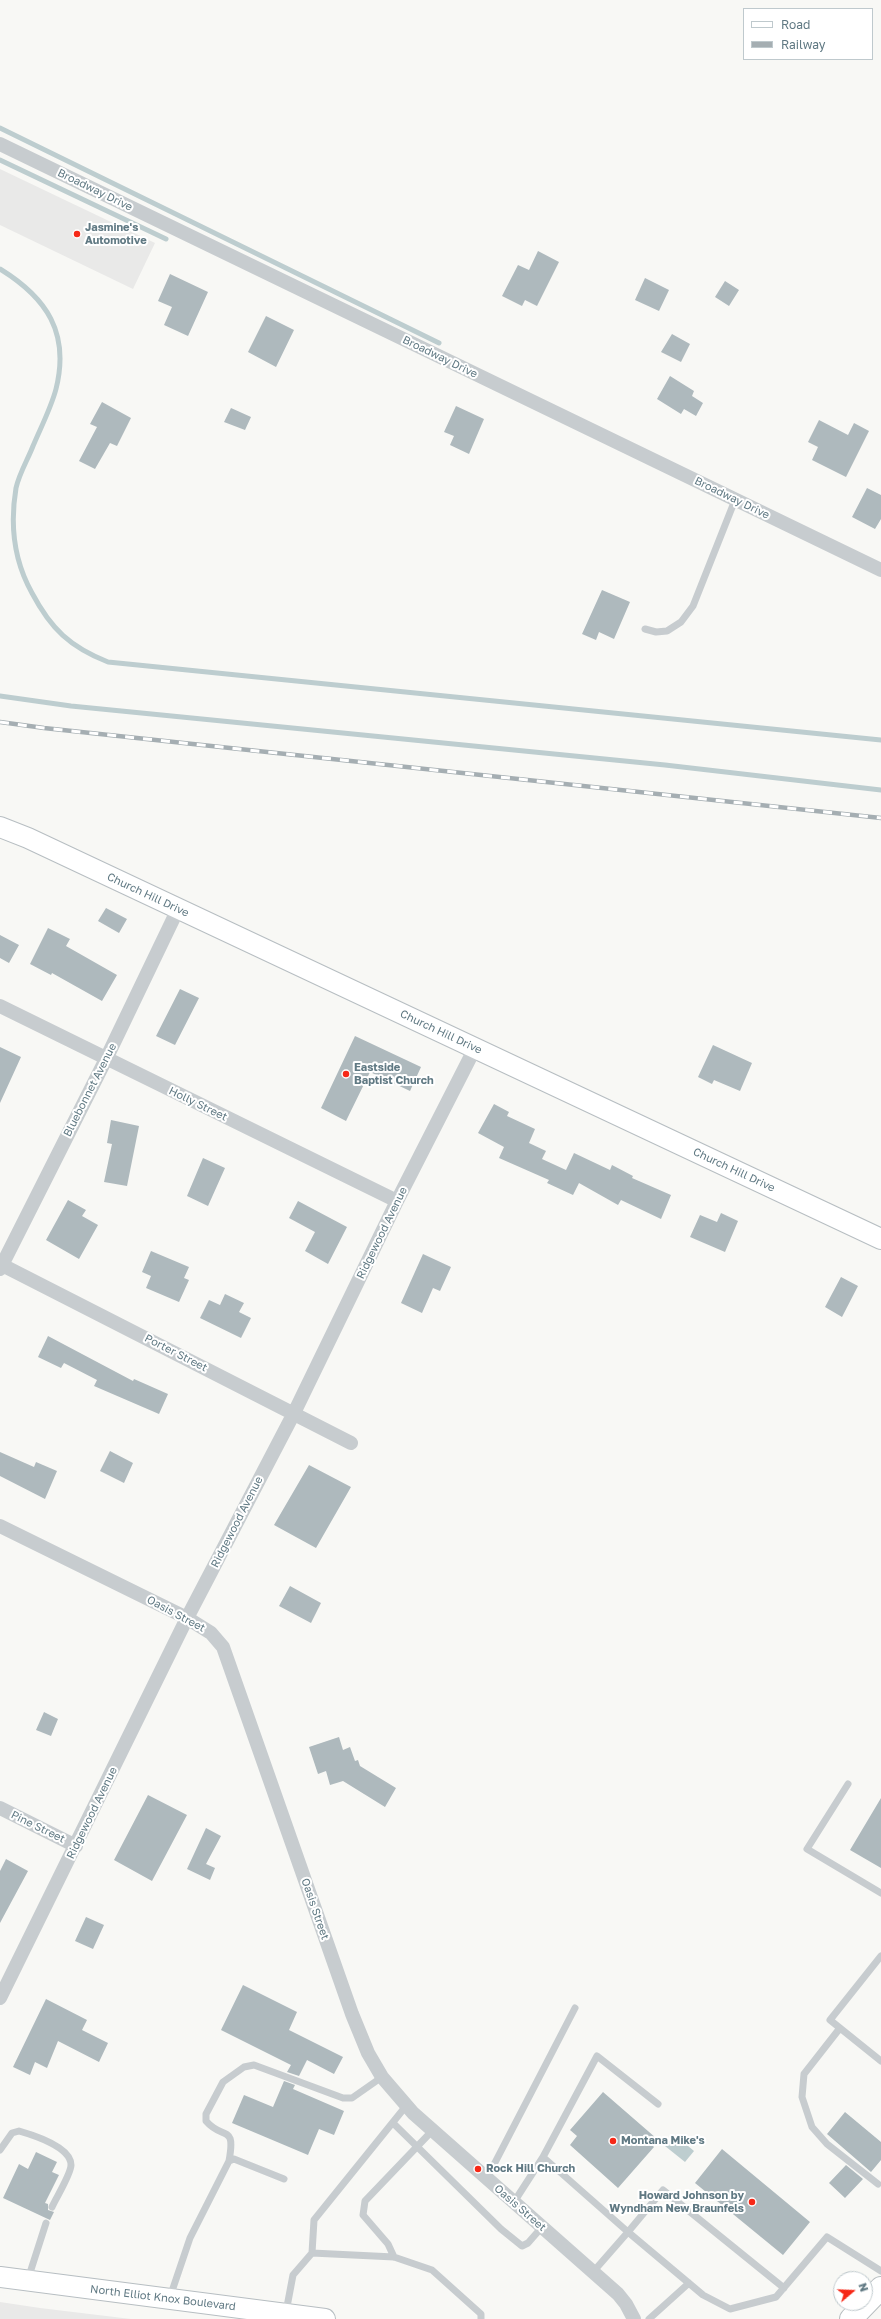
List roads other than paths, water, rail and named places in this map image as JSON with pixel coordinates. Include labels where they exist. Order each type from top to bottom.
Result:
[{"type":"main road","points":[[851,2319],[881,2288]]},
{"type":"street","name":"Broadway Drive","points":[[0,144],[881,570]]},
{"type":"street","name":"Church Hill Drive","points":[[0,828],[28,838],[881,1239]]},
{"type":"street","name":"Bluebonnet Avenue","points":[[1,1266],[106,1059],[178,909]]},
{"type":"street","name":"Holly Street","points":[[0,1006],[397,1201]]},
{"type":"street","name":"Ridgewood Avenue","points":[[0,1998],[187,1618],[294,1413],[397,1201],[475,1048]]},
{"type":"street","name":"Porter Street","points":[[1,1266],[351,1443]]},
{"type":"street","name":"Oasis Street","points":[[0,1526],[187,1618],[211,1633],[223,1647],[230,1661],[352,2014],[368,2053],[382,2077],[406,2106],[432,2131],[593,2272],[626,2304],[634,2319]]},
{"type":"street","name":"Pine Street","points":[[0,1808],[76,1846]]},
{"type":"street","name":"North Elliot Knox Boulevard","points":[[0,2277],[325,2319]]},
{"type":"lane","points":[[645,629],[656,632],[667,631],[681,622],[693,606],[735,500]]},
{"type":"lane","points":[[848,1784],[807,1849],[881,1893]]},
{"type":"lane","points":[[881,1956],[830,2020],[881,2061]]},
{"type":"lane","points":[[487,2178],[575,2008]]},
{"type":"lane","points":[[840,2028],[804,2074],[802,2096],[812,2127],[827,2144],[880,2183]]},
{"type":"lane","points":[[514,2202],[543,2157],[597,2056],[658,2104]]},
{"type":"lane","points":[[169,2299],[190,2238],[229,2161],[232,2139],[228,2134],[210,2126],[206,2121],[206,2114],[223,2082],[244,2067],[260,2066],[343,2098],[352,2098],[382,2077]]},
{"type":"lane","points":[[285,2314],[293,2275],[312,2253],[314,2220],[406,2106]]},
{"type":"lane","points":[[393,2123],[502,2229],[522,2246],[528,2243],[542,2227]]},
{"type":"lane","points":[[0,2150],[12,2133],[19,2131],[58,2147],[68,2156],[71,2165],[52,2207]]},
{"type":"lane","points":[[394,2257],[388,2244],[363,2215],[365,2201],[432,2131]]},
{"type":"lane","points":[[543,2157],[688,2283],[703,2295],[730,2309],[776,2297],[828,2237],[881,2271]]},
{"type":"lane","points":[[229,2161],[234,2159],[284,2179]]},
{"type":"lane","points":[[593,2272],[663,2190],[784,2288]]},
{"type":"lane","points":[[28,2281],[46,2223]]},
{"type":"lane","points":[[312,2253],[394,2257],[432,2270],[481,2314],[480,2319]]},
{"type":"lane","points":[[649,2319],[688,2283]]},
{"type":"waterway","points":[[0,128],[439,343]]},
{"type":"waterway","points":[[0,160],[166,239]]},
{"type":"waterway","points":[[0,269],[31,292],[42,305],[51,319],[57,334],[60,351],[60,369],[54,396],[46,418],[17,483],[13,515],[17,555],[26,581],[39,606],[54,627],[72,643],[83,650],[108,662],[881,740]]},
{"type":"waterway","points":[[0,696],[71,706],[665,765],[881,790]]},
{"type":"railway","points":[[0,722],[881,818]]},
{"type":"place","name":"Jasmine's Automotive","points":[[77,234]]},
{"type":"place","name":"Eastside Baptist Church","points":[[346,1074]]},
{"type":"place","name":"Montana Mike's","points":[[613,2141]]},
{"type":"place","name":"Rock Hill Church","points":[[478,2169]]},
{"type":"place","name":"Howard Johnson by Wyndham New Braunfels","points":[[752,2202]]}]
